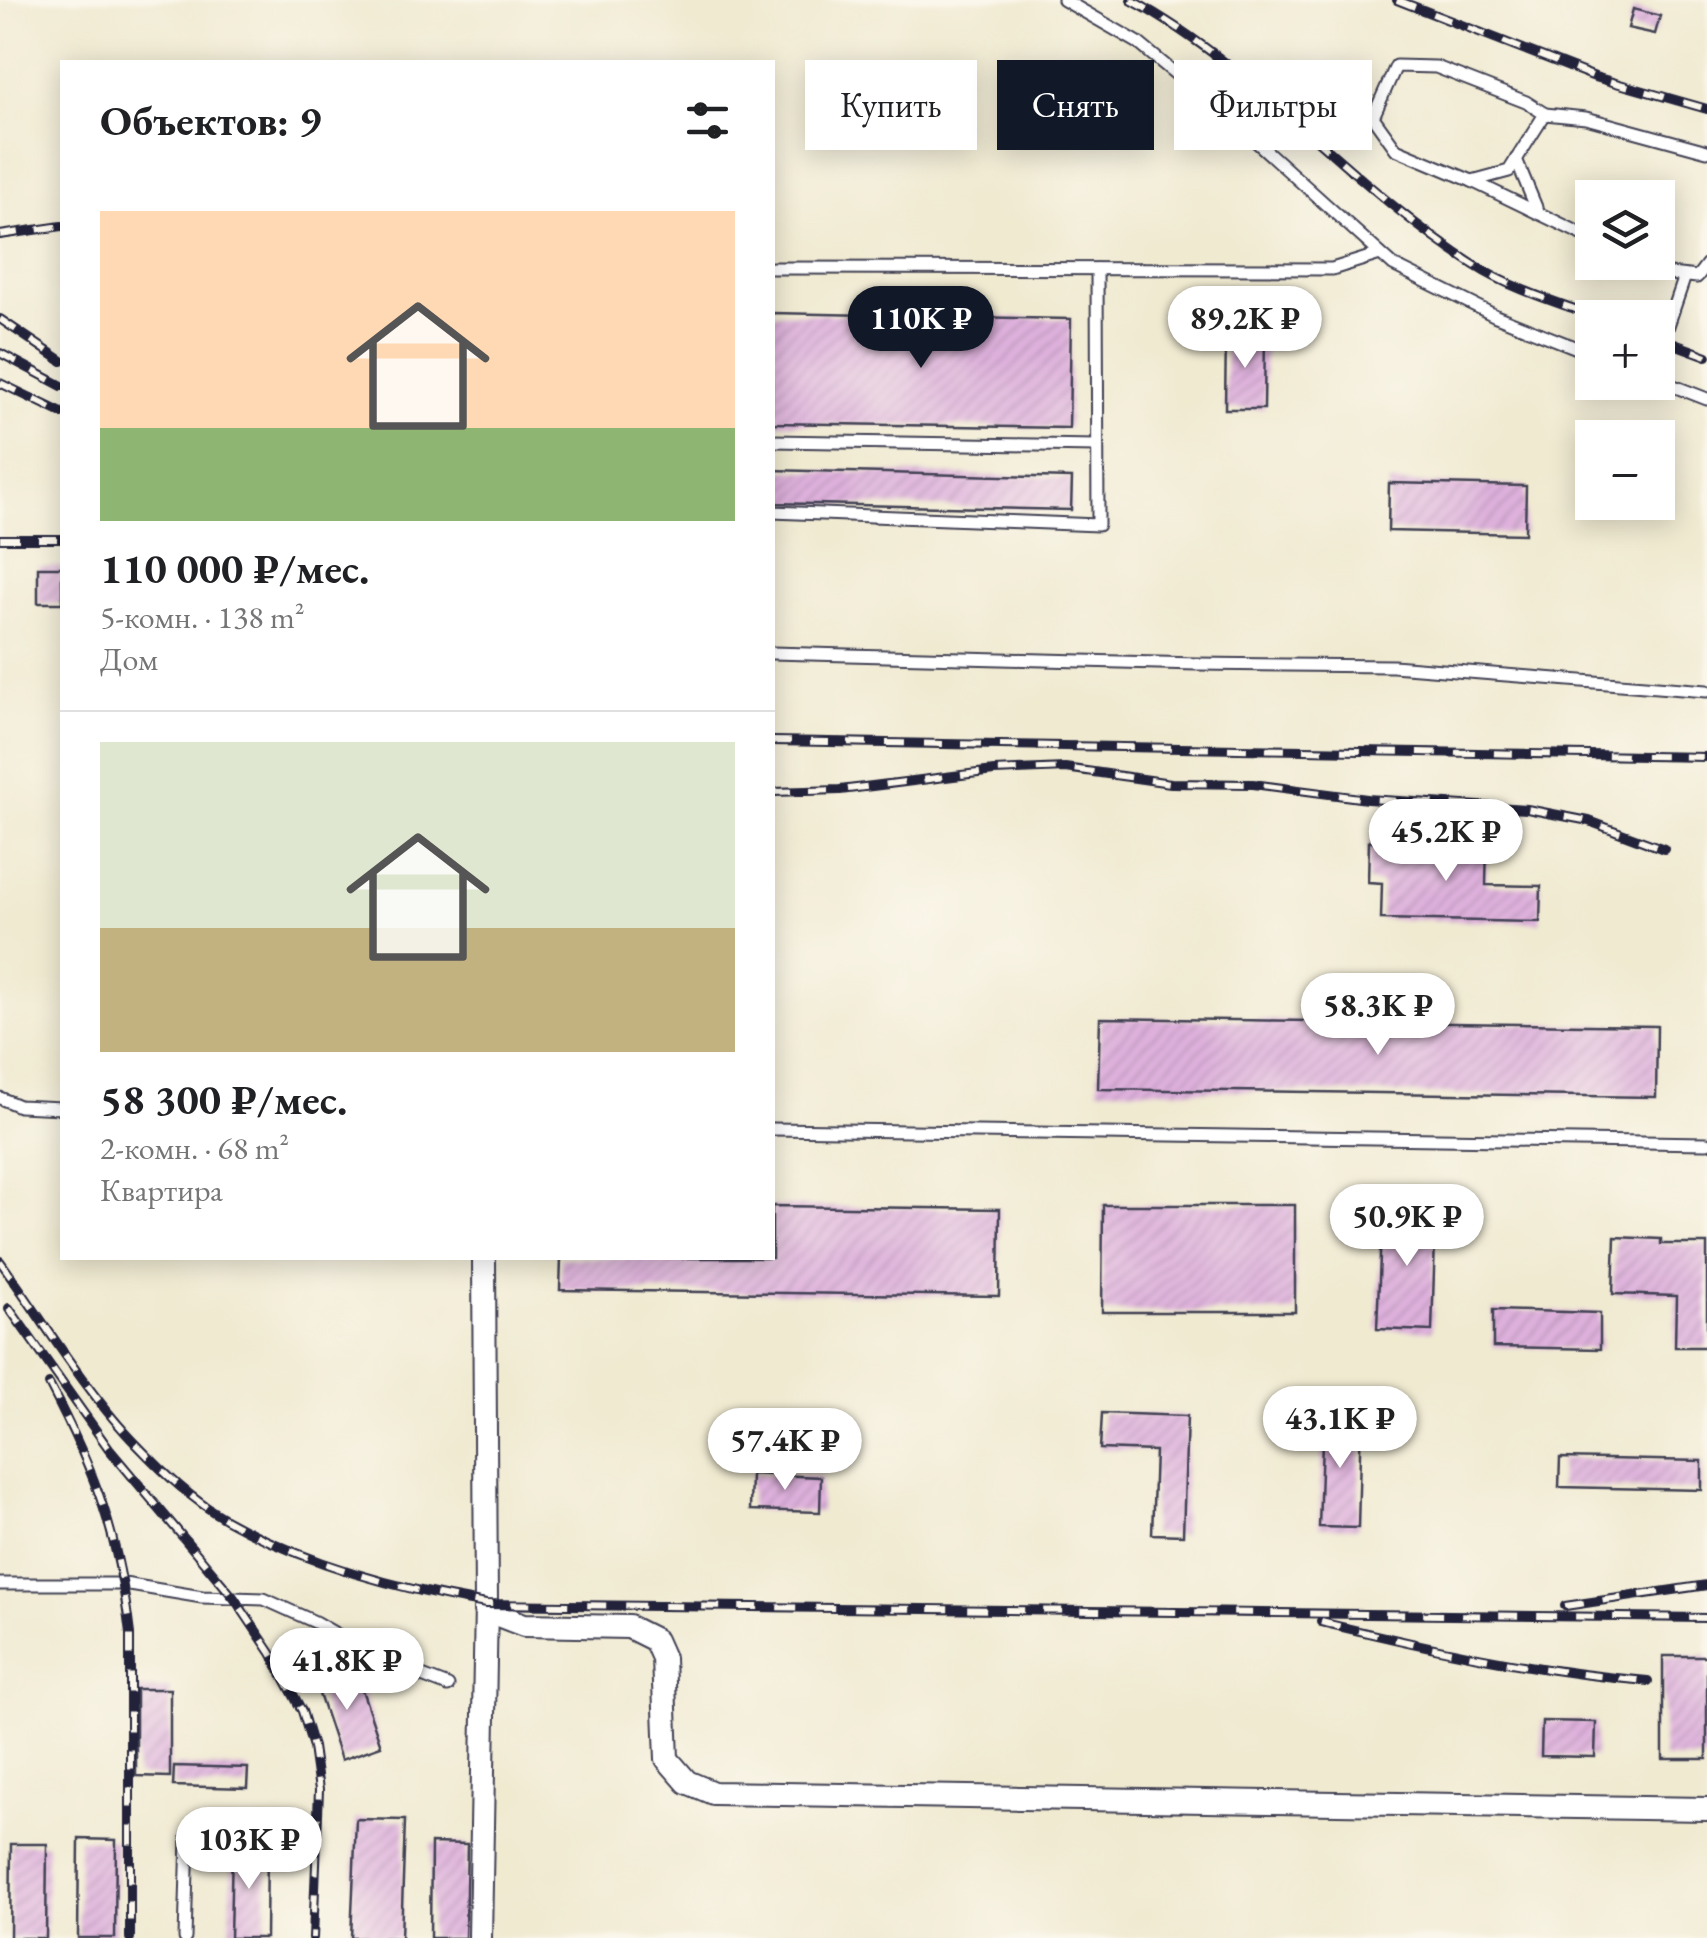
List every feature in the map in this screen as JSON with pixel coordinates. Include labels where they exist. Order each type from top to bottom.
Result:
[{"type":"street","points":[[480,1938],[486,1610],[484,1260]]},
{"type":"street","points":[[486,1610],[524,1625],[629,1627],[655,1640],[663,1658],[667,1759],[687,1782],[712,1793],[1707,1810]]},
{"type":"lane","points":[[1064,0],[1137,42],[1242,128],[1392,265],[1496,316],[1575,347]]},
{"type":"lane","points":[[1575,230],[1472,180],[1396,149],[1373,118],[1396,66],[1436,68],[1526,102],[1545,114],[1586,118],[1707,151]]},
{"type":"lane","points":[[1472,180],[1509,171],[1545,114]]},
{"type":"lane","points":[[1516,160],[1538,212]]},
{"type":"lane","points":[[775,268],[1332,270],[1380,254]]},
{"type":"lane","points":[[1675,275],[1697,277],[1707,264]]},
{"type":"lane","points":[[775,512],[1098,526],[1097,269]]},
{"type":"lane","points":[[1675,305],[1685,276]]},
{"type":"lane","points":[[1675,387],[1707,399]]},
{"type":"lane","points":[[775,441],[1098,446]]},
{"type":"lane","points":[[775,653],[1393,666],[1707,691]]},
{"type":"lane","points":[[0,1098],[19,1106],[60,1108]]},
{"type":"lane","points":[[775,1129],[1707,1143]]},
{"type":"lane","points":[[0,1584],[124,1584],[202,1598],[264,1599],[315,1622],[383,1661],[448,1686]]},
{"type":"lane","points":[[185,1938],[188,1836]]},
{"type":"building","points":[[1633,9],[1660,16],[1655,34],[1628,28]]},
{"type":"building","points":[[775,313],[1071,319],[1069,428],[775,423]]},
{"type":"building","points":[[1226,333],[1265,333],[1264,409],[1225,409]]},
{"type":"building","points":[[775,470],[1072,478],[1071,510],[775,503]]},
{"type":"building","points":[[1389,483],[1526,486],[1525,534],[1388,531]]},
{"type":"building","points":[[38,567],[60,567],[60,603],[38,603]]},
{"type":"building","points":[[1369,841],[1487,843],[1486,885],[1541,886],[1540,922],[1381,919],[1382,883],[1368,882]]},
{"type":"building","points":[[1100,1018],[1657,1026],[1656,1097],[1098,1089]]},
{"type":"building","points":[[1103,1205],[1295,1205],[1295,1312],[1102,1312]]},
{"type":"building","points":[[775,1206],[1000,1209],[999,1296],[560,1290],[561,1260],[775,1260]]},
{"type":"building","points":[[1382,1207],[1436,1209],[1432,1331],[1377,1329]]},
{"type":"building","points":[[1615,1237],[1661,1239],[1661,1244],[1707,1244],[1707,1347],[1675,1347],[1676,1296],[1613,1294]]},
{"type":"building","points":[[1493,1310],[1600,1313],[1600,1349],[1493,1347]]},
{"type":"building","points":[[1102,1413],[1187,1416],[1183,1535],[1152,1534],[1155,1451],[1100,1449]]},
{"type":"building","points":[[1323,1414],[1361,1415],[1358,1528],[1319,1527]]},
{"type":"building","points":[[1560,1458],[1702,1461],[1702,1490],[1559,1487]]},
{"type":"building","points":[[751,1474],[821,1477],[820,1512],[750,1510]]},
{"type":"building","points":[[1663,1656],[1707,1656],[1707,1759],[1663,1759]]},
{"type":"building","points":[[354,1666],[381,1746],[341,1760],[314,1679]]},
{"type":"building","points":[[136,1689],[170,1689],[170,1777],[136,1776]]},
{"type":"building","points":[[1542,1721],[1596,1722],[1595,1757],[1541,1756]]},
{"type":"building","points":[[174,1766],[248,1768],[247,1788],[173,1786]]},
{"type":"building","points":[[356,1819],[405,1820],[401,1938],[351,1938]]},
{"type":"building","points":[[79,1839],[116,1840],[115,1938],[78,1938]]},
{"type":"building","points":[[431,1843],[467,1844],[465,1938],[430,1938]]},
{"type":"building","points":[[11,1844],[47,1844],[46,1938],[10,1938]]},
{"type":"building","points":[[232,1846],[267,1846],[266,1938],[230,1938]]},
{"type":"railway","points":[[1131,0],[1221,59],[1387,201],[1474,265],[1519,288],[1575,309]]},
{"type":"railway","points":[[1397,0],[1595,77],[1707,109]]},
{"type":"railway","points":[[0,235],[60,226]]},
{"type":"railway","points":[[0,319],[60,360]]},
{"type":"railway","points":[[1675,344],[1707,356]]},
{"type":"railway","points":[[0,353],[60,385]]},
{"type":"railway","points":[[0,383],[60,412]]},
{"type":"railway","points":[[0,539],[60,539]]},
{"type":"railway","points":[[775,741],[1707,757]]},
{"type":"railway","points":[[775,792],[840,790],[994,771],[1065,768],[1171,783],[1253,784],[1367,799],[1527,809],[1589,821],[1664,849]]},
{"type":"railway","points":[[0,1261],[119,1425],[201,1503],[286,1549],[385,1582],[453,1598],[486,1604],[1707,1618]]},
{"type":"railway","points":[[9,1308],[109,1449],[234,1598],[271,1653],[302,1711],[313,1747],[319,1790],[313,1938]]},
{"type":"railway","points":[[49,1384],[103,1505],[125,1598],[130,1634],[130,1938]]},
{"type":"railway","points":[[1565,1606],[1707,1585]]},
{"type":"railway","points":[[1321,1622],[1483,1658],[1648,1681]]}]
